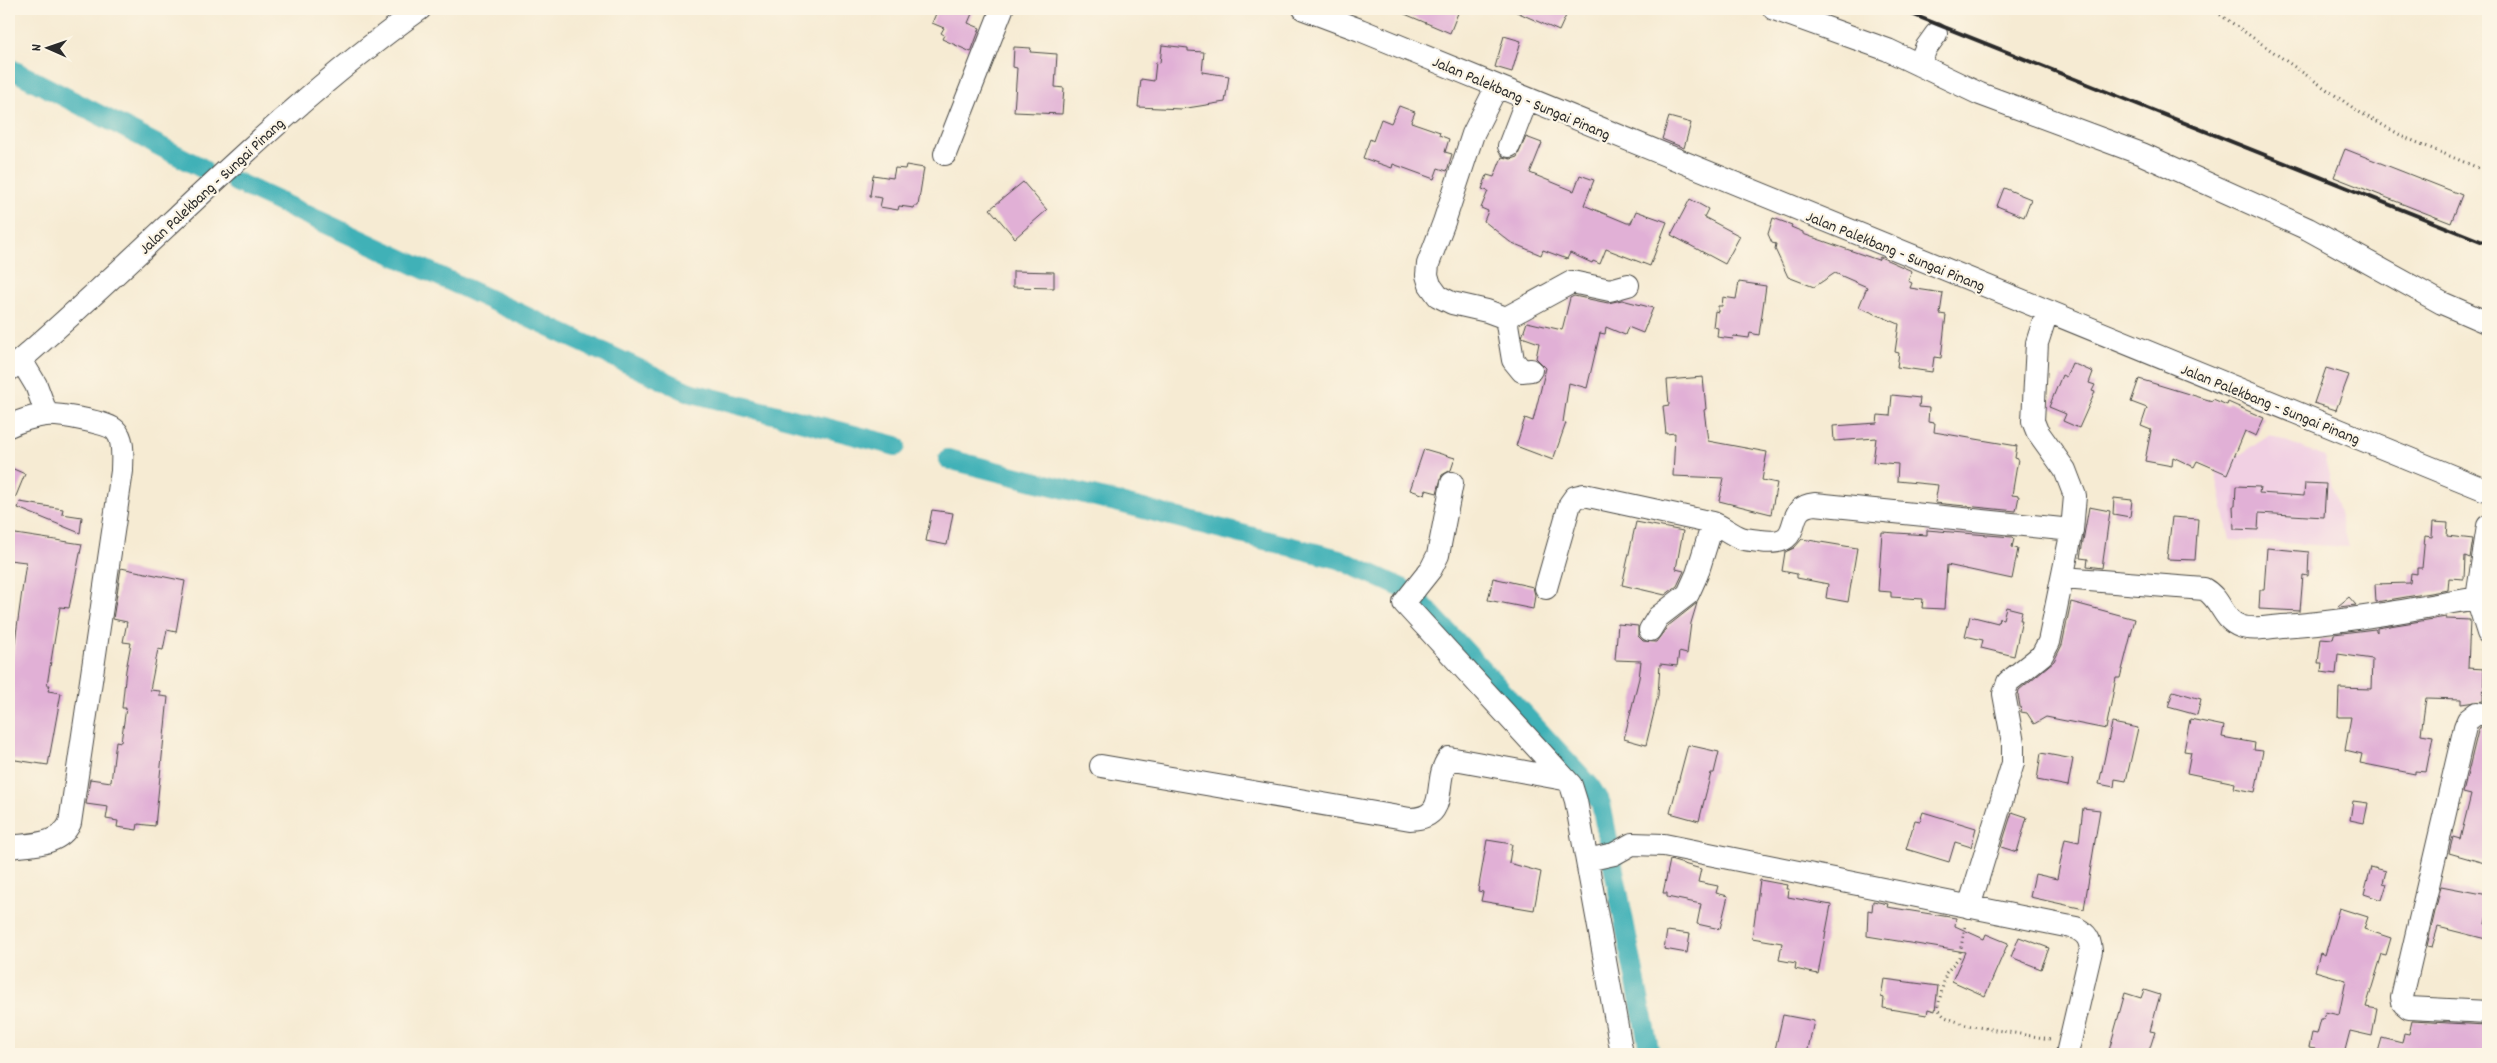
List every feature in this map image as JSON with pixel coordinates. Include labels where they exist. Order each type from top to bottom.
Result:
[{"type":"street","name":"Jalan Palekbang - Sungai Pinang","points":[[15,365],[205,192],[263,136],[367,47],[420,9]]},
{"type":"street","points":[[945,154],[1002,9]]},
{"type":"street","name":"Jalan Palekbang - Sungai Pinang","points":[[1304,9],[1359,19],[1527,99],[2488,491]]},
{"type":"street","points":[[1774,9],[1888,50],[1980,94],[2142,154],[2308,229],[2442,303],[2488,323]]},
{"type":"street","points":[[1919,65],[1926,48],[1936,34]]},
{"type":"street","points":[[1497,86],[1473,134],[1428,264],[1427,275],[1430,285],[1438,296],[1452,303],[1487,311],[1506,318],[1572,282],[1610,290],[1628,285]]},
{"type":"street","points":[[1509,146],[1527,99]]},
{"type":"street","points":[[1969,907],[2013,763],[2013,743],[2004,694],[2008,682],[2042,655],[2049,642],[2072,530],[2075,496],[2066,470],[2037,431],[2034,421],[2037,342],[2047,312]]},
{"type":"street","points":[[1506,318],[1513,360],[1522,370],[1530,370]]},
{"type":"street","points":[[15,365],[36,385],[47,415]]},
{"type":"street","points":[[9,426],[47,415],[96,423],[114,429],[119,436],[122,449],[122,471],[70,823],[58,838],[42,843],[9,847]]},
{"type":"street","points":[[1452,483],[1438,555],[1431,569],[1412,594],[1564,779],[1571,785],[1599,857],[1622,1054]]},
{"type":"street","points":[[1546,588],[1570,504],[1575,497],[1584,495],[1713,523],[1725,527],[1741,538],[1780,542],[1791,533],[1796,514],[1801,508],[1814,504],[2072,530]]},
{"type":"street","points":[[1650,630],[1658,617],[1688,594],[1713,523]]},
{"type":"street","points":[[2488,526],[2477,598],[2488,633]]},
{"type":"street","points":[[2063,578],[2204,589],[2218,600],[2232,623],[2249,628],[2336,623],[2477,598]]},
{"type":"street","points":[[2488,715],[2477,713],[2468,720],[2465,727],[2402,997],[2403,1003],[2409,1008],[2488,1012]]},
{"type":"street","points":[[1101,766],[1410,819],[1421,819],[1430,815],[1436,808],[1444,765],[1449,758],[1564,779]]},
{"type":"street","points":[[1599,857],[1627,845],[1639,843],[1664,845],[2076,928],[2085,933],[2090,941],[2091,951],[2069,1048]]},
{"type":"path","points":[[2212,9],[2359,112],[2404,137],[2488,172]]},
{"type":"path","points":[[1969,907],[1959,957],[1946,973],[1938,1006],[1940,1012],[1945,1017],[1966,1025],[2069,1048]]},
{"type":"shaded area","points":[[2270,435],[2324,456],[2348,547],[2230,540],[2215,471]]},
{"type":"building","points":[[938,9],[974,9],[968,23],[980,28],[971,52],[942,39],[944,35],[941,33],[944,28],[932,23]]},
{"type":"building","points":[[1393,9],[1449,9],[1458,13],[1450,33]]},
{"type":"building","points":[[1510,9],[1569,9],[1559,31]]},
{"type":"building","points":[[1504,36],[1521,41],[1512,72],[1495,67]]},
{"type":"building","points":[[1162,45],[1188,48],[1188,51],[1204,52],[1202,72],[1229,76],[1225,102],[1181,109],[1138,107],[1141,79],[1154,81],[1156,62],[1160,63]]},
{"type":"building","points":[[1014,47],[1031,48],[1030,52],[1057,54],[1055,87],[1064,88],[1062,114],[1014,112],[1017,68],[1013,67]]},
{"type":"building","points":[[1399,106],[1415,112],[1411,122],[1440,132],[1439,135],[1449,139],[1445,152],[1452,154],[1447,171],[1438,168],[1434,179],[1393,164],[1392,168],[1363,158],[1370,139],[1373,141],[1381,119],[1391,123]]},
{"type":"building","points":[[1669,117],[1691,123],[1684,148],[1662,139]]},
{"type":"building","points":[[1526,137],[1542,143],[1530,173],[1574,191],[1580,175],[1594,180],[1584,205],[1627,223],[1631,223],[1636,211],[1667,222],[1650,266],[1606,249],[1600,264],[1593,261],[1592,263],[1570,253],[1567,259],[1543,250],[1541,255],[1510,242],[1484,221],[1488,211],[1481,208],[1488,191],[1482,189],[1487,175],[1494,177],[1502,157],[1511,159],[1517,157]]},
{"type":"building","points":[[2345,149],[2462,195],[2451,223],[2334,177]]},
{"type":"building","points":[[906,165],[924,168],[918,206],[914,208],[899,206],[898,210],[880,207],[882,198],[870,196],[873,175],[893,178],[895,168],[905,169]]},
{"type":"building","points":[[1023,182],[1047,210],[1015,238],[990,209]]},
{"type":"building","points":[[2004,188],[2031,199],[2024,217],[1997,206]]},
{"type":"building","points":[[1690,199],[1708,209],[1704,217],[1740,236],[1725,264],[1671,235]]},
{"type":"building","points":[[1773,218],[1792,225],[1791,227],[1803,232],[1803,234],[1878,260],[1880,257],[1912,271],[1908,281],[1912,283],[1910,288],[1943,293],[1940,314],[1946,315],[1941,358],[1934,357],[1932,372],[1897,367],[1899,353],[1895,352],[1899,324],[1859,307],[1867,287],[1835,273],[1814,287],[1788,277],[1775,249],[1776,244],[1772,243],[1768,234]]},
{"type":"building","points":[[1013,271],[1054,272],[1054,288],[1013,287]]},
{"type":"building","points":[[1739,282],[1766,286],[1759,335],[1750,333],[1749,338],[1734,336],[1733,339],[1717,337],[1718,328],[1713,327],[1715,311],[1718,312],[1718,306],[1722,306],[1723,297],[1736,299]]},
{"type":"building","points":[[1574,296],[1608,303],[1622,300],[1653,308],[1643,333],[1628,327],[1625,335],[1606,327],[1605,334],[1600,333],[1587,388],[1569,383],[1563,422],[1566,423],[1553,460],[1516,446],[1525,418],[1533,421],[1546,368],[1536,358],[1539,343],[1522,337],[1527,322],[1562,330],[1570,298]]},
{"type":"building","points":[[2072,363],[2093,372],[2089,383],[2095,385],[2092,391],[2095,392],[2079,428],[2063,421],[2066,414],[2049,407],[2062,375],[2066,377]]},
{"type":"building","points":[[2326,368],[2349,375],[2336,410],[2314,403]]},
{"type":"building","points":[[1703,377],[1706,409],[1704,410],[1708,441],[1767,452],[1762,480],[1777,483],[1771,514],[1719,501],[1724,478],[1673,476],[1675,433],[1666,434],[1663,406],[1669,405],[1667,380]]},
{"type":"building","points":[[2139,379],[2212,401],[2213,399],[2227,405],[2228,402],[2264,418],[2256,436],[2245,431],[2227,474],[2197,461],[2194,467],[2173,457],[2172,466],[2145,461],[2151,430],[2141,426],[2147,408],[2131,402]]},
{"type":"building","points":[[1892,395],[1920,398],[1919,407],[1929,408],[1928,422],[1935,423],[1934,432],[2017,446],[2015,458],[2018,459],[2012,495],[2019,496],[2016,511],[1935,503],[1938,485],[1897,481],[1898,464],[1873,462],[1876,438],[1834,441],[1833,426],[1877,423],[1878,415],[1890,416]]},
{"type":"building","points":[[1424,449],[1455,458],[1451,470],[1442,475],[1437,493],[1426,490],[1425,495],[1410,490]]},
{"type":"building","points":[[9,467],[25,474],[9,513]]},
{"type":"building","points":[[2305,483],[2326,484],[2324,517],[2259,513],[2258,530],[2234,529],[2233,506],[2235,506],[2236,486],[2260,487],[2259,493],[2304,496]]},
{"type":"building","points":[[2114,498],[2132,500],[2130,517],[2113,514]]},
{"type":"building","points":[[20,502],[63,509],[62,514],[82,517],[80,533],[18,508]]},
{"type":"building","points":[[2089,507],[2110,511],[2102,568],[2087,566],[2088,559],[2080,558]]},
{"type":"building","points":[[932,510],[953,513],[947,545],[926,541]]},
{"type":"building","points":[[2172,517],[2198,519],[2195,560],[2167,559]]},
{"type":"building","points":[[1636,522],[1683,531],[1676,569],[1684,571],[1677,586],[1665,595],[1622,585]]},
{"type":"building","points":[[2433,522],[2448,523],[2447,536],[2473,539],[2470,558],[2465,556],[2464,579],[2449,578],[2448,590],[2376,602],[2375,584],[2410,583],[2411,573],[2417,574],[2417,568],[2422,568],[2425,536],[2432,537]]},
{"type":"building","points":[[1927,530],[2012,537],[2014,539],[2012,547],[2018,549],[2012,579],[1947,565],[1944,609],[1922,608],[1923,599],[1891,597],[1891,592],[1878,591],[1882,532],[1927,535]]},
{"type":"building","points":[[9,533],[82,544],[69,608],[60,607],[47,685],[50,685],[48,691],[61,693],[48,765],[9,759],[9,685],[26,562],[9,560]]},
{"type":"building","points":[[1802,539],[1857,548],[1848,602],[1826,598],[1828,584],[1797,578],[1797,574],[1782,571],[1785,552],[1794,548]]},
{"type":"building","points":[[2267,548],[2309,552],[2308,576],[2303,575],[2300,611],[2259,609],[2260,590],[2264,590]]},
{"type":"building","points":[[121,568],[185,581],[176,632],[167,630],[163,650],[158,649],[150,690],[160,691],[160,696],[168,697],[155,826],[138,824],[137,830],[117,827],[118,821],[106,819],[108,807],[86,804],[90,779],[111,782],[116,741],[121,742],[126,708],[122,708],[131,643],[123,642],[127,622],[113,619]]},
{"type":"building","points":[[1493,578],[1533,587],[1535,595],[1533,609],[1488,600]]},
{"type":"building","points":[[2349,597],[2356,605],[2338,606]]},
{"type":"building","points":[[2071,602],[2135,619],[2120,678],[2116,678],[2106,729],[2046,717],[2034,724],[2027,713],[2021,712],[2019,690],[2054,661],[2062,645]]},
{"type":"building","points":[[1697,603],[1691,623],[1687,654],[1679,652],[1677,666],[1660,664],[1658,696],[1646,745],[1624,739],[1639,678],[1641,661],[1615,660],[1618,624],[1638,626],[1638,636],[1643,641],[1656,642],[1668,626]]},
{"type":"building","points":[[2006,607],[2022,611],[2020,620],[2022,620],[2014,656],[1981,648],[1983,640],[1965,636],[1970,616],[1998,623],[1999,618],[2003,619]]},
{"type":"building","points":[[2446,617],[2446,619],[2470,620],[2468,668],[2484,669],[2483,701],[2461,704],[2461,699],[2426,698],[2421,734],[2433,736],[2426,772],[2415,771],[2415,774],[2360,763],[2362,754],[2345,750],[2351,717],[2338,717],[2339,688],[2371,689],[2372,659],[2338,654],[2336,674],[2321,672],[2322,663],[2318,663],[2321,638],[2333,639],[2334,634],[2375,629],[2377,632],[2377,628]]},
{"type":"building","points":[[2173,691],[2201,699],[2197,715],[2168,707]]},
{"type":"building","points":[[2190,719],[2224,726],[2222,737],[2255,743],[2254,750],[2263,751],[2255,792],[2234,788],[2235,783],[2187,773],[2191,752],[2184,751]]},
{"type":"building","points":[[2112,723],[2138,728],[2126,781],[2115,779],[2114,787],[2099,784]]},
{"type":"building","points":[[2480,727],[2488,728],[2488,864],[2449,853],[2453,837],[2460,839],[2471,795],[2463,793]]},
{"type":"building","points":[[1688,745],[1719,752],[1714,773],[1711,773],[1699,821],[1670,813]]},
{"type":"building","points":[[2041,753],[2073,759],[2068,786],[2037,780]]},
{"type":"building","points":[[2353,801],[2368,803],[2364,823],[2350,820]]},
{"type":"building","points":[[2083,808],[2100,810],[2084,909],[2030,897],[2035,874],[2057,879],[2065,839],[2079,842]]},
{"type":"building","points":[[1923,812],[1976,828],[1971,847],[1955,842],[1949,862],[1906,849],[1915,820],[1920,821]]},
{"type":"building","points":[[2012,812],[2027,817],[2017,852],[2001,847]]},
{"type":"building","points":[[1487,840],[1512,844],[1509,863],[1541,872],[1534,910],[1481,901],[1483,892],[1478,891]]},
{"type":"building","points":[[1670,860],[1701,869],[1698,882],[1718,886],[1716,893],[1728,896],[1720,929],[1697,924],[1701,904],[1667,897],[1667,893],[1663,893]]},
{"type":"building","points":[[2371,867],[2386,871],[2383,883],[2387,884],[2382,900],[2364,894]]},
{"type":"building","points":[[1760,880],[1787,885],[1786,889],[1789,889],[1788,897],[1831,905],[1818,974],[1795,969],[1796,963],[1779,960],[1782,943],[1752,938]]},
{"type":"building","points":[[2441,886],[2488,895],[2488,911],[2485,924],[2488,925],[2486,939],[2438,927],[2432,947],[2427,946]]},
{"type":"building","points":[[1873,901],[1888,904],[1887,907],[1956,918],[1955,926],[1984,939],[1986,934],[2008,943],[1985,996],[1952,981],[1965,952],[1867,936],[1868,910],[1872,911]]},
{"type":"building","points":[[2339,908],[2368,917],[2364,929],[2391,938],[2386,955],[2382,954],[2366,1007],[2377,1009],[2372,1036],[2350,1031],[2344,1054],[2313,1054],[2315,1048],[2309,1047],[2312,1033],[2317,1034],[2325,1012],[2339,1015],[2346,980],[2315,971],[2320,953],[2325,955]]},
{"type":"building","points":[[1667,931],[1690,934],[1687,953],[1664,949]]},
{"type":"building","points":[[2019,937],[2049,948],[2041,969],[2011,957]]},
{"type":"building","points":[[1884,979],[1938,986],[1935,1011],[1928,1009],[1927,1015],[1883,1008],[1884,998],[1881,997]]},
{"type":"building","points":[[2144,990],[2160,995],[2150,1031],[2155,1032],[2148,1054],[2108,1054],[2125,993],[2141,998]]},
{"type":"building","points":[[1783,1015],[1814,1021],[1807,1054],[1774,1054]]},
{"type":"building","points":[[2412,1021],[2486,1025],[2488,1054],[2386,1054],[2378,1052],[2382,1038],[2402,1043],[2404,1033],[2409,1034]]},
{"type":"waterway","points":[[9,68],[202,168]]},
{"type":"waterway","points":[[236,182],[689,392],[896,446]]},
{"type":"waterway","points":[[948,459],[1339,559],[1402,588],[1419,601],[1590,786],[1601,804],[1650,1054]]},
{"type":"railway","points":[[1899,9],[2488,244]]}]
